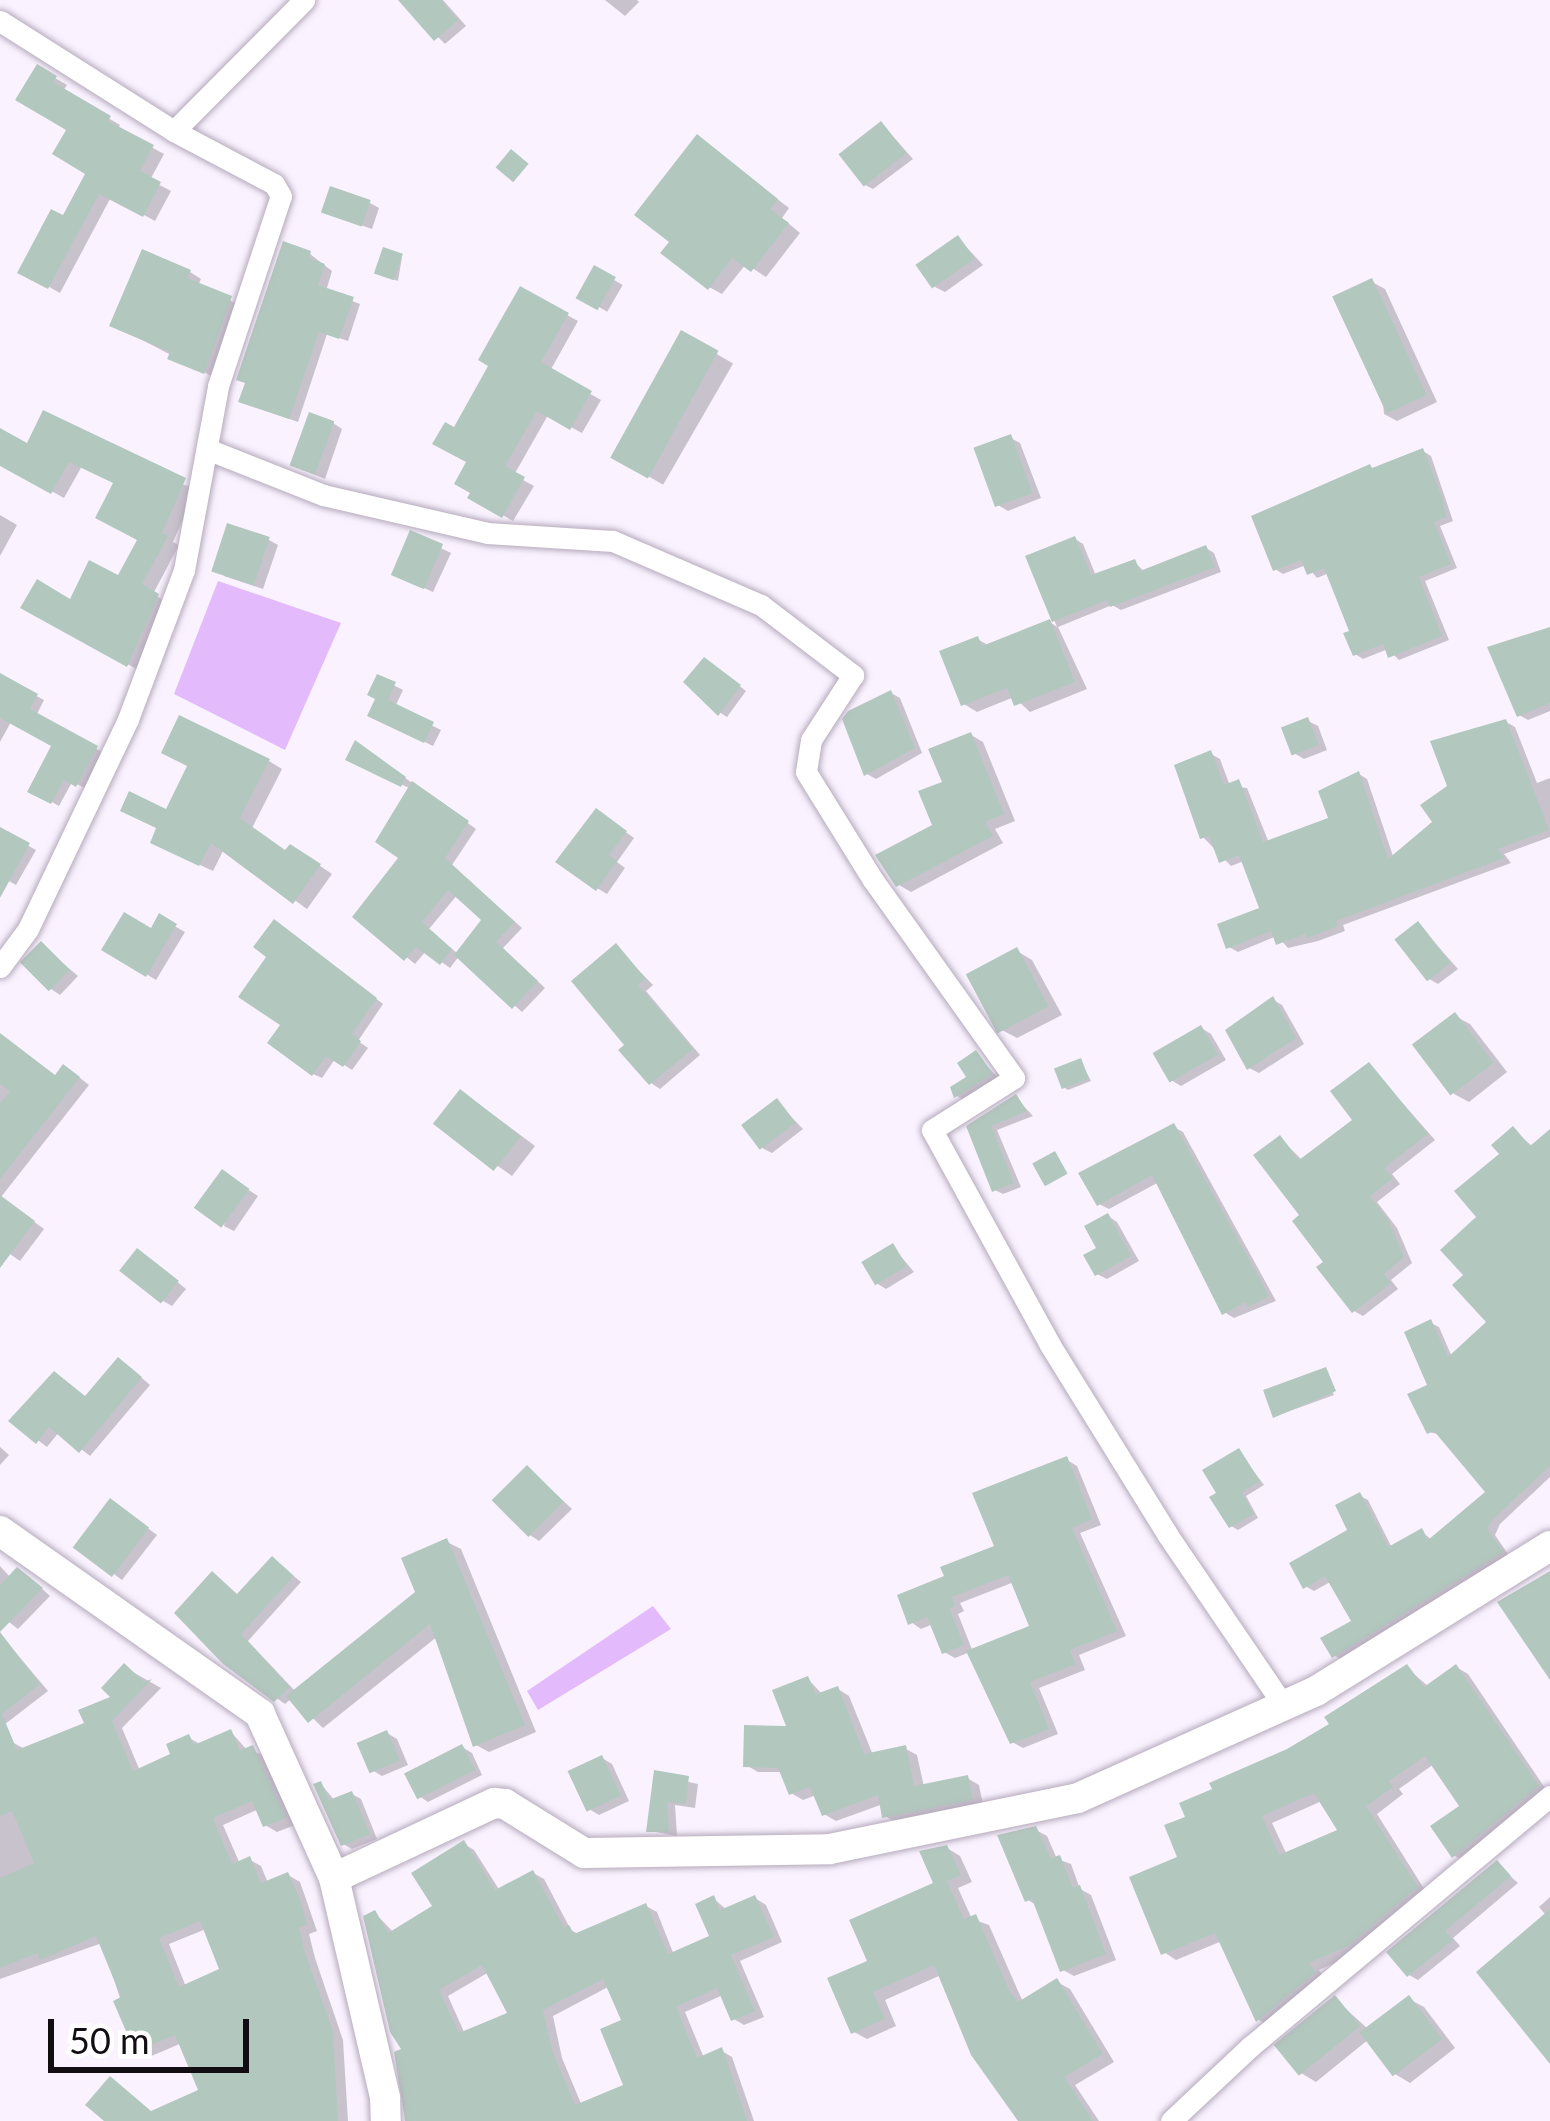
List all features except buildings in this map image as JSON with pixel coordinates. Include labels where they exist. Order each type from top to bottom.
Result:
[{"type":"main road","points":[[0,1531],[260,1714],[334,1878],[385,2098],[386,2121]]},
{"type":"main road","points":[[334,1878],[494,1803],[505,1804],[584,1853],[830,1849],[1078,1798],[1316,1691],[1550,1546]]},
{"type":"street","points":[[174,131],[304,0]]},
{"type":"street","points":[[0,21],[174,131],[274,184],[280,196],[218,386],[184,570],[128,719],[28,929],[0,967]]},
{"type":"street","points":[[206,448],[323,495],[466,528],[613,541],[761,605],[853,675],[811,740],[806,772],[885,898],[1014,1078],[932,1130],[1050,1345],[1167,1534],[1283,1706]]},
{"type":"street","points":[[1171,2121],[1251,2046],[1550,1796]]},
{"type":"shaded area","points":[[218,581],[341,623],[285,750],[174,694]]},
{"type":"shaded area","points":[[653,1606],[671,1629],[538,1710],[527,1691]]}]
